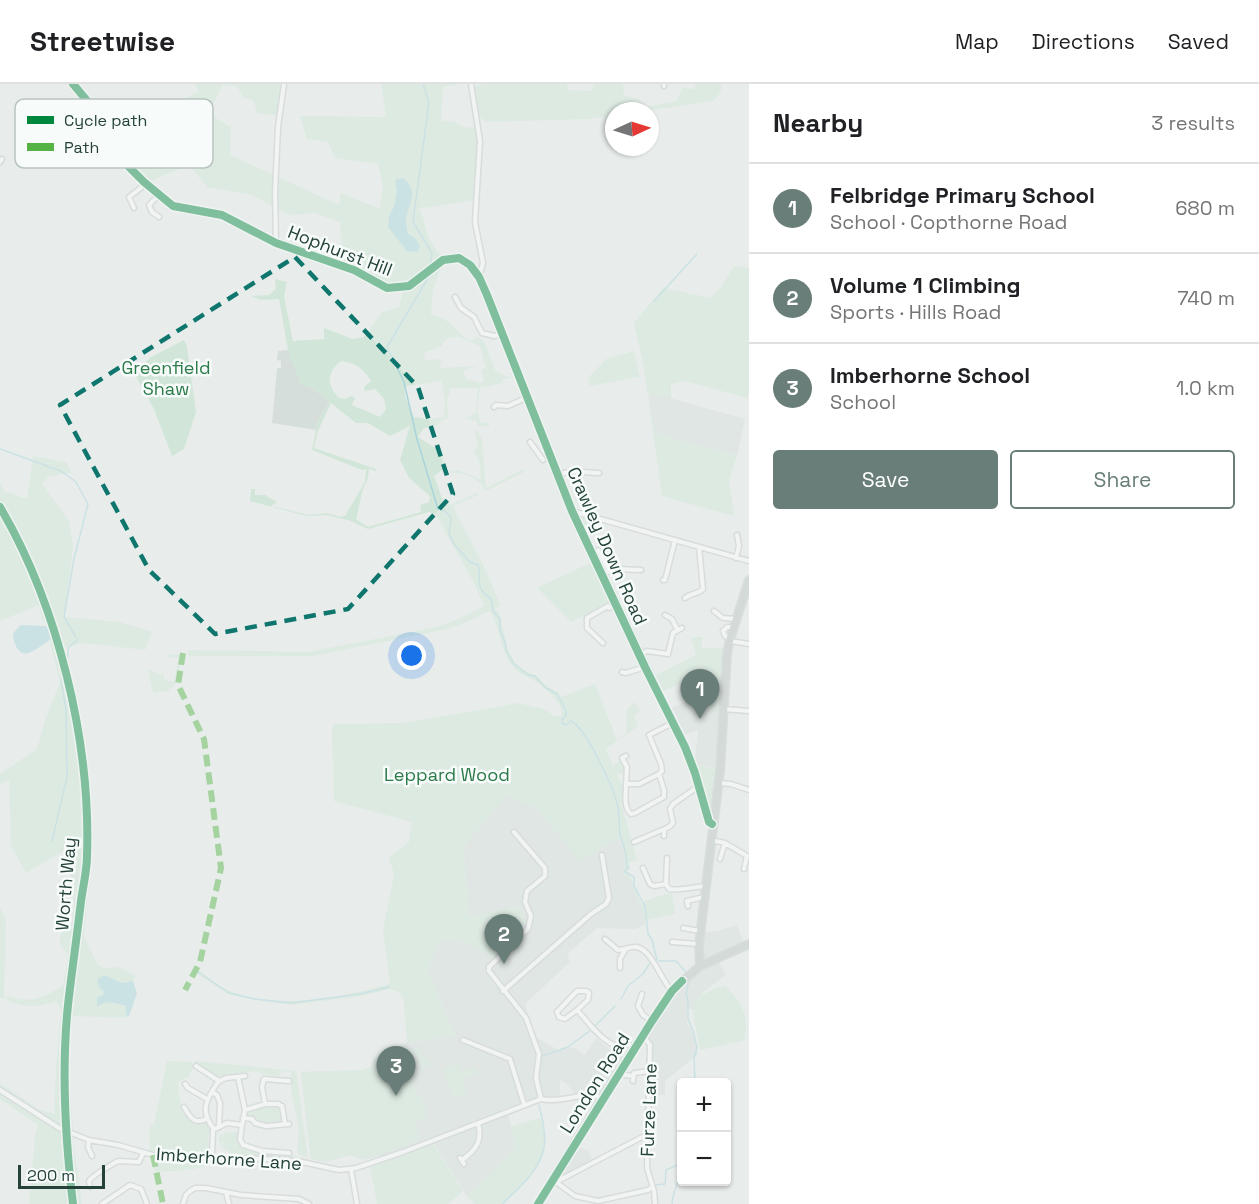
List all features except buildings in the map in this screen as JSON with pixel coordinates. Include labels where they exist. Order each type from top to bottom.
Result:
[{"type":"highway","points":[[700,966],[700,931],[718,783],[730,640],[749,580]]},
{"type":"highway","name":"London Road","points":[[537,1204],[554,1181],[602,1098],[672,991],[700,966],[749,944]]},
{"type":"street","points":[[73,84],[86,99]]},
{"type":"street","points":[[276,243],[275,192],[278,127],[284,84]]},
{"type":"street","points":[[471,84],[480,141],[475,222],[483,263],[479,277]]},
{"type":"street","points":[[131,168],[159,195],[149,205],[152,212],[159,217]]},
{"type":"street","points":[[134,208],[129,197],[146,184]]},
{"type":"street","name":"Hophurst Hill","points":[[159,195],[173,206],[222,215],[276,243],[354,270],[387,288],[409,286],[443,260],[459,258],[470,265],[479,277]]},
{"type":"street","name":"Crawley Down Road","points":[[479,277],[572,511],[685,747],[709,822],[712,824]]},
{"type":"street","points":[[455,297],[460,308],[474,317],[482,333],[494,336],[503,333]]},
{"type":"street","points":[[495,405],[508,406],[528,397]]},
{"type":"street","points":[[530,442],[543,460]]},
{"type":"street","points":[[537,452],[548,448]]},
{"type":"street","points":[[558,475],[571,471],[599,473]]},
{"type":"street","points":[[572,511],[749,561]]},
{"type":"street","points":[[736,558],[739,546],[737,535]]},
{"type":"street","points":[[663,580],[669,568],[675,540]]},
{"type":"street","points":[[685,598],[703,588],[699,547]]},
{"type":"street","points":[[598,550],[609,571]]},
{"type":"street","points":[[602,574],[617,569],[641,570]]},
{"type":"street","points":[[603,643],[587,628],[587,618],[603,608],[608,606],[610,610],[616,605]]},
{"type":"street","points":[[714,611],[723,618],[738,619]]},
{"type":"street","points":[[640,654],[647,651],[668,654],[670,637],[679,629],[672,619],[665,615]]},
{"type":"street","points":[[730,640],[749,644]]},
{"type":"street","points":[[622,672],[626,673],[645,667]]},
{"type":"street","points":[[723,709],[749,711]]},
{"type":"street","points":[[626,784],[639,784],[662,771],[649,735],[673,723]]},
{"type":"street","points":[[622,758],[627,767],[625,802],[631,814],[664,797],[659,774]]},
{"type":"street","points":[[718,783],[731,784],[749,790]]},
{"type":"street","points":[[634,843],[664,830],[673,823],[670,809],[673,804],[699,786]]},
{"type":"street","points":[[663,836],[664,830]]},
{"type":"street","points":[[514,832],[545,868],[545,876],[527,891],[525,902],[531,916],[528,928],[489,967],[489,971],[524,1014],[538,1049],[539,1061],[536,1077],[541,1099]]},
{"type":"street","points":[[710,840],[725,843],[747,856],[744,869]]},
{"type":"street","points":[[720,859],[725,843]]},
{"type":"street","points":[[504,991],[591,914],[606,904],[609,898],[602,855]]},
{"type":"street","points":[[667,858],[666,884],[672,891],[686,887],[705,886]]},
{"type":"street","points":[[644,868],[648,886],[666,884]]},
{"type":"street","points":[[688,906],[687,901],[704,897]]},
{"type":"street","points":[[683,928],[700,931]]},
{"type":"street","points":[[605,939],[615,949],[625,950],[637,947],[650,954],[653,965],[672,991]]},
{"type":"street","points":[[672,942],[699,944]]},
{"type":"street","points":[[620,968],[620,959],[625,950]]},
{"type":"street","points":[[586,990],[588,1000],[577,1010],[565,1019],[559,1017],[557,1012],[577,991],[586,990]]},
{"type":"street","points":[[642,994],[638,1006],[643,1015],[652,1021]]},
{"type":"street","points":[[577,1010],[594,1030],[619,1047],[626,1044],[635,1047]]},
{"type":"street","name":"Furze Lane","points":[[642,1036],[650,1045],[647,1168],[655,1204]]},
{"type":"street","points":[[463,1040],[510,1059],[524,1105]]},
{"type":"street","points":[[196,1066],[219,1081]]},
{"type":"street","points":[[625,1076],[633,1079],[636,1071],[650,1071]]},
{"type":"street","points":[[213,1128],[206,1119],[204,1109],[207,1099],[219,1081],[244,1076]]},
{"type":"street","points":[[238,1077],[245,1110],[240,1141],[243,1145],[262,1151],[289,1153]]},
{"type":"street","points":[[265,1104],[262,1087],[264,1079],[289,1081]]},
{"type":"street","points":[[185,1084],[207,1099]]},
{"type":"street","name":"Imberhorne Lane","points":[[0,1090],[59,1128],[89,1140],[118,1145],[143,1153],[156,1156],[286,1160],[339,1170],[351,1169],[403,1152],[541,1099],[558,1101],[594,1095],[602,1098]]},
{"type":"street","points":[[212,1092],[217,1095],[220,1104],[219,1125]]},
{"type":"street","points":[[243,1118],[252,1119],[255,1123],[267,1126],[287,1124],[281,1106],[265,1104],[245,1110]]},
{"type":"street","points":[[184,1107],[193,1120],[197,1122],[206,1119]]},
{"type":"street","points":[[462,1160],[474,1152],[477,1147],[480,1134],[478,1123]]},
{"type":"street","points":[[212,1156],[213,1128],[227,1124],[242,1125]]},
{"type":"street","points":[[648,1133],[554,1181],[575,1196],[598,1201],[648,1190],[652,1186]]},
{"type":"street","points":[[89,1140],[88,1147],[92,1156]]},
{"type":"street","points":[[90,1187],[89,1181],[92,1176],[118,1161],[139,1162],[143,1153]]},
{"type":"street","points":[[351,1169],[357,1204]]},
{"type":"street","points":[[102,1204],[130,1185],[141,1189],[147,1204]]},
{"type":"street","points":[[183,1204],[186,1195],[195,1188],[234,1194],[299,1199],[309,1204]]},
{"type":"street","points":[[226,1192],[229,1202]]},
{"type":"street","points":[[229,1202],[234,1194]]},
{"type":"highlighted area","points":[[295,257],[418,387],[453,494],[348,609],[215,634],[149,570],[60,405]]},
{"type":"shaded area","points":[[288,350],[301,383],[312,388],[330,402],[318,420],[316,430],[272,423],[277,368],[281,368],[281,361],[277,360],[278,351]]},
{"type":"shaded area","points":[[648,392],[745,419],[737,456],[655,433]]},
{"type":"shaded area","points":[[725,685],[720,769],[699,765],[695,759],[698,730],[685,735],[672,708]]},
{"type":"shaded area","points":[[505,795],[535,806],[581,860],[620,836],[625,858],[623,875],[629,878],[645,917],[645,925],[635,929],[597,928],[567,954],[570,962],[525,1004],[536,1037],[558,1050],[568,1047],[585,1055],[596,1038],[626,1058],[612,1074],[602,1092],[577,1096],[566,1083],[560,1080],[560,1097],[537,1098],[379,1157],[364,1160],[350,1155],[325,1162],[311,1159],[301,1072],[363,1070],[371,1067],[374,1059],[381,1053],[407,1043],[455,1035],[427,970],[440,940],[454,940],[474,945],[492,959],[518,906],[468,918],[464,847]]},
{"type":"shaded area","points":[[737,925],[744,944],[715,955],[726,975],[702,993],[692,1009],[687,1009],[687,1023],[691,1028],[698,1054],[665,1081],[665,1095],[652,1095],[651,1045],[645,1036],[676,992],[702,969],[700,951],[703,932],[717,931]]},
{"type":"shaded area","points":[[508,1114],[516,1146],[497,1169],[467,1196],[434,1144]]},
{"type":"shaded area","points":[[580,1141],[583,1143],[580,1147],[588,1151],[592,1159],[557,1179]]},
{"type":"green space","points":[[194,84],[284,84],[280,116],[257,113],[254,101],[243,97],[237,86],[223,85],[213,104],[213,99],[183,99],[199,91]]},
{"type":"green space","name":"Leppard Wood","points":[[381,84],[461,84],[443,87],[441,121],[456,122],[465,127],[476,126],[478,142],[475,200],[417,209],[422,213],[428,237],[443,260],[433,291],[431,315],[448,322],[471,341],[477,336],[485,343],[495,370],[507,377],[517,377],[502,379],[502,382],[507,382],[480,388],[477,412],[481,422],[489,423],[489,427],[477,425],[476,421],[465,418],[476,413],[478,388],[451,388],[447,400],[448,418],[442,420],[438,425],[424,428],[418,437],[440,451],[444,458],[443,467],[449,472],[458,470],[480,479],[480,465],[474,452],[478,444],[475,433],[477,430],[482,439],[486,488],[523,469],[524,472],[486,491],[476,480],[466,475],[447,472],[442,470],[434,476],[442,498],[450,505],[477,493],[478,495],[453,506],[495,592],[500,605],[495,609],[499,612],[508,650],[515,663],[558,692],[561,697],[595,684],[617,740],[626,734],[627,710],[634,702],[640,710],[634,717],[638,726],[606,749],[614,768],[615,764],[620,761],[625,767],[624,774],[617,774],[623,786],[622,806],[637,860],[629,862],[630,867],[626,872],[630,875],[641,903],[672,893],[675,914],[646,920],[629,878],[623,875],[625,858],[620,837],[581,861],[535,807],[505,796],[464,847],[468,917],[518,906],[526,922],[492,959],[468,944],[440,941],[427,970],[455,1035],[407,1043],[404,1001],[399,992],[390,989],[361,996],[292,1005],[228,994],[196,973],[199,970],[230,991],[269,1000],[310,1000],[390,984],[383,930],[394,875],[389,857],[409,842],[412,822],[334,801],[332,728],[334,724],[403,723],[518,703],[544,709],[555,716],[561,716],[562,713],[559,703],[552,695],[534,680],[518,672],[511,664],[490,611],[457,626],[438,631],[313,656],[188,656],[188,650],[309,652],[436,627],[484,606],[474,583],[436,515],[429,512],[368,529],[348,520],[326,515],[307,516],[250,501],[251,489],[255,489],[255,495],[265,495],[277,502],[271,506],[309,515],[327,513],[340,517],[345,516],[365,482],[366,469],[362,470],[312,450],[318,420],[330,402],[312,388],[301,384],[288,350],[279,299],[261,300],[251,296],[269,295],[276,289],[275,279],[287,282],[284,296],[293,341],[324,339],[324,328],[352,339],[364,337],[382,312],[399,307],[404,287],[387,288],[343,267],[340,222],[314,213],[289,215],[252,195],[207,187],[191,168],[213,168],[213,104],[214,117],[231,127],[230,155],[339,205],[341,193],[380,209],[383,185],[378,164],[335,158],[328,142],[307,139],[300,116],[386,117]],"holes":[[[458,337],[480,346],[486,368],[481,370],[484,381],[480,383],[466,379],[463,371],[477,366],[439,368],[442,359],[425,360],[424,353],[442,346],[446,339]],[[341,361],[359,367],[371,381],[364,387],[365,391],[375,389],[384,399],[386,409],[380,417],[352,405],[355,398],[352,396],[345,399],[339,398],[335,393],[330,379],[336,365]],[[442,381],[445,401],[444,417],[428,419],[414,417],[405,396],[406,386]],[[331,403],[356,423],[368,423],[390,436],[410,426],[400,460],[409,478],[430,496],[429,502],[420,505],[421,512],[368,527],[356,519],[369,469],[376,471],[376,469],[314,448],[318,431]]]},
{"type":"green space","points":[[470,84],[474,86],[567,84],[568,90],[591,91],[594,84],[623,84],[624,95],[639,99],[642,102],[605,102],[605,116],[590,119],[486,122],[476,115]]},
{"type":"green space","points":[[696,84],[721,84],[721,92],[713,101],[659,109],[659,104],[677,101],[682,88],[694,89]]},
{"type":"green space","points":[[130,168],[182,168],[145,183]]},
{"type":"green space","points":[[734,266],[749,268],[749,393],[747,398],[685,381],[671,384],[671,399],[648,393],[655,433],[737,456],[729,481],[734,516],[662,496],[644,368],[634,323],[663,288],[711,298]]},
{"type":"green space","name":"Greenfield Shaw","points":[[184,340],[187,346],[196,412],[184,449],[172,456],[154,409],[134,373],[151,357]]},
{"type":"green space","points":[[634,351],[640,377],[590,386],[588,378],[606,359]]},
{"type":"green space","points":[[33,456],[66,462],[72,473],[49,476],[42,484],[69,521],[73,545],[65,617],[119,622],[152,632],[145,650],[84,643],[65,647],[77,708],[88,797],[89,880],[84,937],[98,965],[104,968],[120,967],[136,976],[133,981],[122,983],[104,975],[104,994],[98,1006],[108,1002],[126,1006],[126,1015],[129,1016],[125,1018],[71,1016],[68,1059],[72,1133],[82,1204],[29,1204],[38,1125],[0,1099],[0,1083],[38,1109],[54,1114],[61,1009],[56,1001],[37,1006],[25,1006],[7,1000],[7,996],[22,999],[36,998],[63,985],[68,955],[61,945],[60,938],[61,933],[71,927],[74,904],[67,849],[26,873],[11,846],[9,780],[0,785],[0,774],[37,749],[60,682],[50,642],[51,637],[43,621],[39,605],[0,621],[0,482],[4,491],[27,499]]},
{"type":"green space","points":[[577,517],[593,518],[584,528],[656,675],[696,655],[691,637],[702,637],[702,648],[729,646],[723,709],[710,711],[707,693],[689,701],[679,684],[663,691],[695,762],[704,767],[717,769],[711,819],[687,745]]},
{"type":"green space","points":[[594,561],[612,602],[571,622],[537,588]]},
{"type":"green space","points":[[168,654],[182,655],[176,683],[168,691],[153,693],[148,669],[160,675],[163,674],[164,680],[174,682],[179,658],[168,657]]},
{"type":"green space","points":[[0,907],[6,921],[4,999],[0,998]]},
{"type":"green space","points":[[725,986],[743,1009],[746,1022],[745,1039],[700,1050],[692,1009],[702,993]]},
{"type":"green space","points":[[395,1048],[396,1055],[419,1050],[422,1059],[428,1059],[429,1065],[422,1068],[416,1053],[406,1057],[409,1064],[398,1068],[400,1079],[411,1077],[419,1097],[416,1098],[421,1097],[428,1116],[415,1121],[408,1103],[420,1138],[410,1144],[366,1159],[350,1155],[325,1162],[311,1159],[301,1072],[363,1070],[371,1067],[380,1054]]},
{"type":"green space","points":[[167,1061],[191,1062],[194,1066],[188,1077],[178,1082],[180,1099],[185,1114],[193,1123],[205,1122],[211,1128],[208,1135],[209,1155],[150,1153],[149,1126],[154,1124]]},
{"type":"green space","points":[[195,1061],[296,1071],[308,1158],[298,1154],[298,1125],[291,1072],[282,1071],[279,1076],[256,1071],[220,1077],[197,1065]]},
{"type":"green space","points":[[457,1064],[461,1072],[475,1067],[478,1073],[463,1079],[468,1092],[454,1098],[443,1069]]},
{"type":"green space","points":[[278,1105],[281,1108],[283,1121],[281,1123],[263,1125],[245,1114],[250,1110]]},
{"type":"green space","points":[[540,1118],[545,1132],[545,1144],[536,1166],[503,1204],[475,1204],[467,1196],[497,1169],[515,1146],[512,1126]]},
{"type":"green space","points":[[239,1132],[239,1144],[250,1151],[293,1155],[314,1163],[226,1155],[229,1152],[220,1145],[226,1141],[219,1143],[219,1136],[221,1134],[224,1137],[223,1133]]},
{"type":"green space","points":[[433,1144],[463,1191],[448,1204],[377,1204],[370,1167]]},
{"type":"green space","points":[[189,1158],[225,1158],[223,1163],[198,1168],[155,1171],[153,1159],[186,1160]]},
{"type":"water","points":[[403,178],[408,183],[412,194],[406,223],[408,234],[416,239],[420,246],[417,252],[407,251],[388,227],[389,217],[395,204],[397,190],[395,180]]},
{"type":"water","points":[[21,625],[46,626],[51,639],[34,651],[24,653],[16,646],[13,637],[14,632]]},
{"type":"water","points":[[104,975],[122,983],[133,981],[137,993],[129,1016],[126,1015],[126,1006],[107,1002],[97,1007],[97,998],[104,994],[97,980]]},
{"type":"waterway","points":[[423,84],[429,102],[413,222],[432,253],[428,278],[387,347],[404,382],[417,439],[438,509],[445,511],[451,518],[449,533],[453,543],[470,562],[478,565],[480,588],[491,599],[493,611],[500,619],[500,630],[506,650],[514,664],[528,675],[535,676],[546,688],[557,694],[566,711],[562,723],[566,725],[571,721],[585,735],[606,774],[618,807],[620,835],[626,855],[626,865],[629,868],[624,871],[634,877],[634,886],[645,906],[648,934],[652,940],[657,960],[655,960]]},
{"type":"waterway","points":[[654,301],[697,254]]},
{"type":"waterway","points":[[0,449],[61,471],[76,482],[88,504],[74,559],[64,617],[76,637]]},
{"type":"waterway","points":[[67,676],[68,648],[77,640]]},
{"type":"waterway","points":[[52,841],[67,777],[66,711],[61,680],[64,678]]},
{"type":"waterway","points":[[659,961],[676,961],[686,972]]},
{"type":"waterway","points":[[621,999],[628,986],[643,974],[650,963]]},
{"type":"waterway","points":[[198,972],[229,993],[291,1003],[360,994],[389,987]]},
{"type":"waterway","points":[[689,981],[686,994],[688,1019],[697,1048],[694,1058],[695,1078]]},
{"type":"waterway","points":[[595,1026],[615,1006]]},
{"type":"waterway","points":[[542,1056],[568,1047],[591,1030]]},
{"type":"waterway","points":[[503,1204],[529,1177],[541,1158],[545,1140],[539,1105]]},
{"type":"waterway","points":[[655,1185],[665,1184],[666,1170],[677,1165]]},
{"type":"waterway","points":[[672,1204],[677,1185]]},
{"type":"marked path","points":[[183,653],[178,685],[204,739],[221,868],[200,962],[185,990]]},
{"type":"marked path","points":[[153,1155],[163,1204]]},
{"type":"cycle path","points":[[73,84],[86,99]]},
{"type":"cycle path","points":[[130,168],[173,206],[222,215],[276,243],[354,270],[387,288],[409,286],[443,260],[459,258],[470,265],[479,277],[487,295],[572,511],[685,747],[709,822],[712,824]]},
{"type":"cycle path","name":"Worth Way","points":[[0,507],[39,587],[54,631],[77,722],[83,767],[87,812],[87,862],[68,1005],[64,1080],[73,1204]]},
{"type":"cycle path","points":[[538,1204],[652,1021],[672,991],[682,981]]},
{"type":"place","name":"Felbridge Primary School","points":[[700,719]]},
{"type":"place","name":"Volume 1 Climbing","points":[[504,964]]},
{"type":"place","name":"Imberhorne School","points":[[396,1096]]}]
